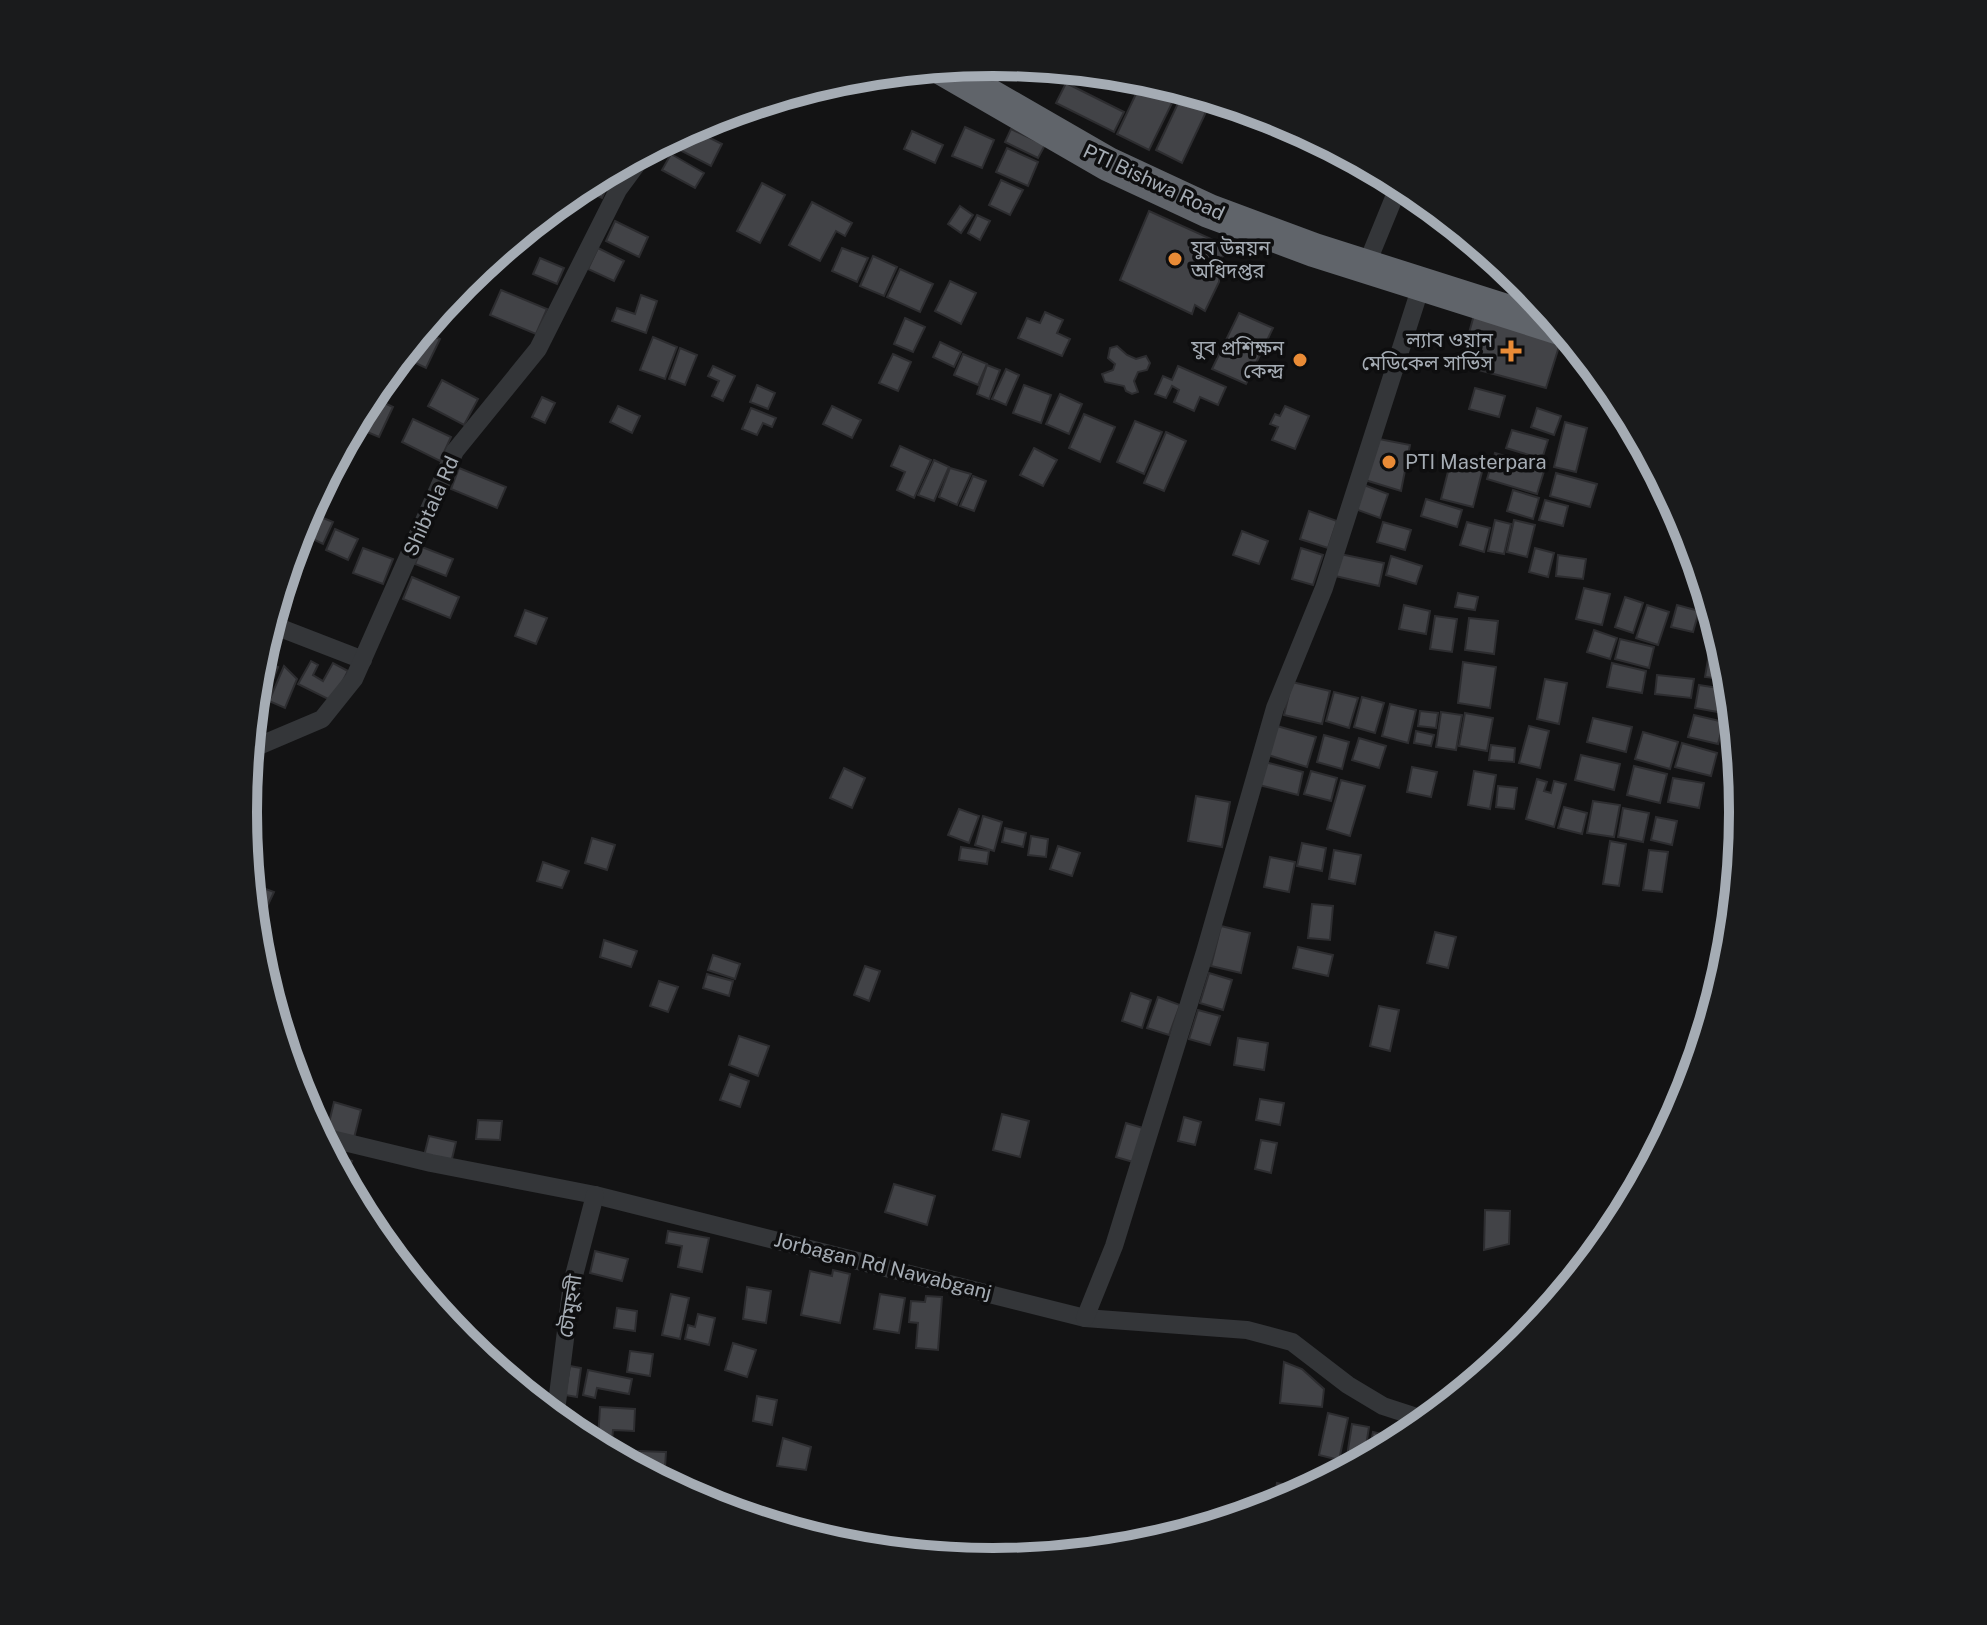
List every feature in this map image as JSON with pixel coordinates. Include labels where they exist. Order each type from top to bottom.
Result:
[{"type":"highway","name":"PTI Bishwa Road","points":[[958,77],[1108,164],[1209,211],[1366,266],[1543,322]]},
{"type":"street","name":"Shibtala Rd","points":[[261,745],[322,719],[354,679],[455,451],[538,349],[618,190],[632,171]]},
{"type":"street","points":[[1366,266],[1395,195]]},
{"type":"street","points":[[1085,1318],[1114,1246],[1205,952],[1275,708],[1324,588],[1422,283]]},
{"type":"street","points":[[281,628],[363,660]]},
{"type":"street","name":"Jorbagan Rd Nawabganj","points":[[334,1140],[431,1163],[595,1195],[1085,1318],[1247,1330],[1292,1342],[1348,1385],[1383,1406],[1415,1416]]},
{"type":"street","name":"চৌমুহনী","points":[[557,1405],[572,1283],[595,1195]]},
{"type":"building","points":[[1066,83],[1124,112],[1114,132],[1056,103]]},
{"type":"building","points":[[1138,90],[1174,99],[1149,150],[1117,134]]},
{"type":"building","points":[[1180,100],[1206,112],[1182,163],[1156,150]]},
{"type":"building","points":[[965,127],[994,140],[982,168],[952,156]]},
{"type":"building","points":[[1011,129],[1045,145],[1038,158],[1005,142]]},
{"type":"building","points":[[912,131],[943,145],[935,163],[904,149]]},
{"type":"building","points":[[705,135],[722,144],[711,166],[676,148]]},
{"type":"building","points":[[1007,148],[1038,162],[1028,186],[996,172]]},
{"type":"building","points":[[671,154],[704,173],[695,188],[662,170]]},
{"type":"building","points":[[1001,180],[1023,190],[1010,215],[989,205]]},
{"type":"building","points":[[762,183],[785,195],[760,243],[737,231]]},
{"type":"building","points":[[608,186],[602,198],[594,194]]},
{"type":"building","points":[[812,202],[852,223],[845,236],[836,231],[820,261],[789,245]]},
{"type":"building","points":[[960,206],[973,215],[961,233],[948,224]]},
{"type":"building","name":"যুব উন্নয়ন অধিদপ্তর","points":[[1149,211],[1231,248],[1215,264],[1220,272],[1219,282],[1205,311],[1195,305],[1192,314],[1120,280]]},
{"type":"building","points":[[977,215],[990,221],[980,240],[968,233]]},
{"type":"building","points":[[615,221],[648,237],[639,257],[606,241]]},
{"type":"building","points":[[598,248],[624,261],[614,281],[588,269]]},
{"type":"building","points":[[842,248],[868,258],[857,282],[832,271]]},
{"type":"building","points":[[873,256],[897,267],[884,296],[860,286]]},
{"type":"building","points":[[540,258],[564,268],[557,284],[533,274]]},
{"type":"building","points":[[900,269],[933,284],[920,312],[887,297]]},
{"type":"building","points":[[950,281],[976,293],[961,324],[935,311]]},
{"type":"building","points":[[501,290],[547,309],[536,334],[490,315]]},
{"type":"building","points":[[641,295],[657,301],[646,333],[612,321],[617,308],[635,314]]},
{"type":"building","points":[[1045,312],[1063,320],[1057,333],[1070,339],[1062,356],[1018,338],[1027,318],[1040,323]]},
{"type":"building","points":[[1239,313],[1273,328],[1246,384],[1212,369]]},
{"type":"building","name":"ল্যাব ওয়ান মেডিকেল সার্ভিস","points":[[1474,315],[1554,335],[1560,343],[1546,388],[1460,365]]},
{"type":"building","points":[[905,318],[925,327],[913,352],[894,344]]},
{"type":"building","points":[[433,336],[440,339],[426,368],[411,361]]},
{"type":"building","points":[[653,337],[677,347],[665,379],[640,370]]},
{"type":"building","points":[[940,342],[961,352],[954,367],[933,357]]},
{"type":"building","points":[[1117,346],[1136,359],[1146,356],[1150,363],[1147,370],[1138,372],[1134,381],[1138,392],[1132,394],[1124,386],[1105,382],[1102,374],[1113,370],[1115,364],[1108,358],[1110,348]]},
{"type":"building","points":[[680,348],[697,355],[685,385],[669,379]]},
{"type":"building","points":[[893,354],[911,362],[898,391],[879,383]]},
{"type":"building","points":[[963,354],[987,364],[978,385],[954,375]]},
{"type":"building","points":[[987,365],[1000,370],[989,399],[977,394]]},
{"type":"building","points":[[713,366],[735,376],[723,401],[712,396],[719,381],[708,376]]},
{"type":"building","points":[[1178,366],[1226,387],[1218,405],[1200,397],[1194,411],[1174,402],[1179,390],[1172,386],[1166,398],[1155,394],[1163,376],[1172,380]]},
{"type":"building","points":[[1006,369],[1019,375],[1006,405],[992,399]]},
{"type":"building","points":[[442,380],[478,399],[464,425],[428,406]]},
{"type":"building","points":[[757,385],[775,393],[768,409],[750,402]]},
{"type":"building","points":[[1024,385],[1051,395],[1041,423],[1013,413]]},
{"type":"building","points":[[1475,388],[1505,396],[1499,417],[1469,409]]},
{"type":"building","points":[[1060,394],[1082,404],[1069,434],[1046,424]]},
{"type":"building","points":[[542,397],[555,403],[545,423],[532,417]]},
{"type":"building","points":[[382,402],[393,407],[379,437],[367,432]]},
{"type":"building","points":[[618,406],[640,416],[632,433],[610,422]]},
{"type":"building","points":[[832,406],[861,420],[852,438],[823,424]]},
{"type":"building","points":[[1285,406],[1309,416],[1295,449],[1272,440],[1278,427],[1270,424],[1275,414],[1280,416]]},
{"type":"building","points":[[751,408],[776,418],[772,427],[763,423],[757,435],[742,429]]},
{"type":"building","points":[[1537,408],[1561,416],[1554,435],[1531,427]]},
{"type":"building","points":[[1084,414],[1115,427],[1100,462],[1069,448]]},
{"type":"building","points":[[413,419],[451,437],[440,461],[402,442]]},
{"type":"building","points":[[1135,421],[1162,432],[1144,474],[1117,462]]},
{"type":"building","points":[[1565,422],[1587,428],[1576,472],[1554,467]]},
{"type":"building","points":[[1512,430],[1548,440],[1542,459],[1506,448]]},
{"type":"building","points":[[1166,432],[1186,441],[1164,491],[1144,483]]},
{"type":"building","name":"PTI Masterpara","points":[[1379,439],[1410,445],[1401,491],[1365,480]]},
{"type":"building","points":[[900,446],[931,460],[914,498],[897,490],[905,472],[891,466]]},
{"type":"building","points":[[1034,448],[1057,460],[1043,486],[1020,475]]},
{"type":"building","points":[[1495,453],[1545,468],[1537,494],[1487,479]]},
{"type":"building","points":[[934,460],[949,467],[934,501],[918,495]]},
{"type":"building","points":[[1451,460],[1483,468],[1473,507],[1441,499]]},
{"type":"building","points":[[459,468],[506,487],[497,508],[451,489]]},
{"type":"building","points":[[950,468],[971,474],[957,505],[939,497]]},
{"type":"building","points":[[1556,473],[1597,484],[1590,507],[1550,496]]},
{"type":"building","points":[[973,476],[986,481],[974,511],[960,506]]},
{"type":"building","points":[[1364,485],[1388,494],[1380,518],[1355,509]]},
{"type":"building","points":[[1513,490],[1539,498],[1533,519],[1507,511]]},
{"type":"building","points":[[1426,499],[1462,510],[1457,527],[1421,516]]},
{"type":"building","points":[[1545,500],[1568,506],[1563,526],[1539,520]]},
{"type":"building","points":[[1309,511],[1337,521],[1328,548],[1300,539]]},
{"type":"building","points":[[320,516],[333,522],[323,544],[310,538]]},
{"type":"building","points":[[1495,520],[1511,524],[1504,554],[1488,551]]},
{"type":"building","points":[[1514,520],[1535,525],[1527,557],[1507,552]]},
{"type":"building","points":[[1383,522],[1411,530],[1405,550],[1377,542]]},
{"type":"building","points":[[1467,522],[1490,528],[1484,552],[1460,545]]},
{"type":"building","points":[[335,529],[358,539],[348,560],[326,550]]},
{"type":"building","points":[[1242,531],[1268,541],[1259,564],[1233,555]]},
{"type":"building","points":[[422,547],[453,559],[446,576],[415,564]]},
{"type":"building","points":[[363,548],[393,559],[383,584],[353,573]]},
{"type":"building","points":[[1301,548],[1323,555],[1313,585],[1292,579]]},
{"type":"building","points":[[1535,548],[1554,553],[1548,577],[1529,572]]},
{"type":"building","points":[[1340,554],[1384,563],[1379,586],[1335,576]]},
{"type":"building","points":[[1558,555],[1586,559],[1583,579],[1556,576]]},
{"type":"building","points":[[1391,556],[1422,566],[1416,584],[1386,575]]},
{"type":"building","points":[[412,577],[459,597],[450,618],[403,599]]},
{"type":"building","points":[[1584,588],[1610,594],[1602,625],[1576,619]]},
{"type":"building","points":[[1458,593],[1478,597],[1475,610],[1455,607]]},
{"type":"building","points":[[1625,597],[1643,603],[1633,633],[1615,627]]},
{"type":"building","points":[[1404,605],[1430,611],[1426,634],[1399,629]]},
{"type":"building","points":[[1647,605],[1669,612],[1658,645],[1636,638]]},
{"type":"building","points":[[1677,605],[1699,611],[1693,632],[1671,627]]},
{"type":"building","points":[[525,610],[547,618],[536,644],[515,636]]},
{"type":"building","points":[[1435,616],[1457,619],[1452,652],[1430,649]]},
{"type":"building","points":[[1469,618],[1498,621],[1494,654],[1465,650]]},
{"type":"building","points":[[1594,630],[1617,638],[1610,659],[1587,652]]},
{"type":"building","points":[[1620,639],[1654,647],[1649,668],[1615,659]]},
{"type":"building","points":[[1709,653],[1712,653],[1718,678],[1705,677]]},
{"type":"building","points":[[311,661],[318,665],[313,675],[323,681],[333,663],[348,671],[332,701],[298,684]]},
{"type":"building","points":[[1463,662],[1496,667],[1490,708],[1458,703]]},
{"type":"building","points":[[1612,663],[1646,671],[1642,693],[1607,687]]},
{"type":"building","points":[[272,664],[278,667],[266,698]]},
{"type":"building","points":[[284,666],[297,679],[285,708],[269,701]]},
{"type":"building","points":[[1657,675],[1694,679],[1691,698],[1655,694]]},
{"type":"building","points":[[1545,679],[1567,683],[1559,724],[1537,719]]},
{"type":"building","points":[[1292,682],[1330,691],[1322,724],[1284,715]]},
{"type":"building","points":[[1699,685],[1719,688],[1723,713],[1695,708]]},
{"type":"building","points":[[1334,692],[1358,698],[1349,728],[1326,721]]},
{"type":"building","points":[[1362,697],[1384,703],[1375,733],[1354,727]]},
{"type":"building","points":[[1390,704],[1416,710],[1408,743],[1382,736]]},
{"type":"building","points":[[1420,711],[1438,713],[1436,728],[1418,726]]},
{"type":"building","points":[[1441,712],[1462,715],[1456,750],[1436,747]]},
{"type":"building","points":[[1465,713],[1493,718],[1487,751],[1459,746]]},
{"type":"building","points":[[1694,715],[1724,722],[1718,744],[1688,737]]},
{"type":"building","points":[[1593,718],[1632,727],[1626,752],[1587,742]]},
{"type":"building","points":[[1277,726],[1316,737],[1307,767],[1268,755]]},
{"type":"building","points":[[1529,726],[1549,731],[1540,768],[1519,763]]},
{"type":"building","points":[[1416,731],[1434,735],[1431,746],[1414,743]]},
{"type":"building","points":[[1643,732],[1678,742],[1670,769],[1635,759]]},
{"type":"building","points":[[1324,735],[1349,742],[1342,769],[1317,762]]},
{"type":"building","points":[[1359,738],[1386,746],[1379,768],[1352,760]]},
{"type":"building","points":[[1682,743],[1717,753],[1711,776],[1675,767]]},
{"type":"building","points":[[1491,745],[1515,748],[1514,762],[1489,760]]},
{"type":"building","points":[[1581,755],[1620,764],[1614,790],[1575,780]]},
{"type":"building","points":[[1265,762],[1303,772],[1298,795],[1259,785]]},
{"type":"building","points":[[1634,766],[1667,774],[1660,803],[1627,795]]},
{"type":"building","points":[[1412,767],[1437,772],[1431,797],[1407,792]]},
{"type":"building","points":[[844,768],[865,778],[852,808],[830,798]]},
{"type":"building","points":[[1311,771],[1337,778],[1331,801],[1304,794]]},
{"type":"building","points":[[1474,771],[1496,775],[1490,809],[1468,805]]},
{"type":"building","points":[[1673,778],[1704,783],[1699,808],[1668,802]]},
{"type":"building","points":[[1537,779],[1547,782],[1544,791],[1551,793],[1554,781],[1566,784],[1554,827],[1526,819]]},
{"type":"building","points":[[1341,780],[1365,786],[1350,836],[1327,829]]},
{"type":"building","points":[[1498,786],[1517,788],[1514,809],[1496,807]]},
{"type":"building","points":[[1196,796],[1230,802],[1222,847],[1188,841]]},
{"type":"building","points":[[1593,801],[1620,805],[1614,837],[1587,833]]},
{"type":"building","points":[[1564,807],[1587,813],[1582,834],[1558,828]]},
{"type":"building","points":[[1623,808],[1649,813],[1643,842],[1618,837]]},
{"type":"building","points":[[959,809],[979,816],[969,843],[948,835]]},
{"type":"building","points":[[983,816],[1002,822],[994,851],[975,845]]},
{"type":"building","points":[[1656,817],[1677,821],[1672,845],[1651,840]]},
{"type":"building","points":[[1005,828],[1026,833],[1023,847],[1002,842]]},
{"type":"building","points":[[1031,836],[1048,839],[1046,857],[1028,855]]},
{"type":"building","points":[[592,838],[615,845],[607,870],[585,863]]},
{"type":"building","points":[[1610,841],[1626,844],[1619,886],[1603,884]]},
{"type":"building","points":[[1302,843],[1326,848],[1322,871],[1297,866]]},
{"type":"building","points":[[1058,846],[1080,853],[1072,876],[1050,869]]},
{"type":"building","points":[[961,847],[989,851],[987,864],[959,860]]},
{"type":"building","points":[[1334,850],[1361,855],[1355,884],[1329,879]]},
{"type":"building","points":[[1649,850],[1668,852],[1662,892],[1643,890]]},
{"type":"building","points":[[1270,857],[1295,862],[1289,892],[1264,887]]},
{"type":"building","points":[[543,862],[569,871],[562,888],[537,881]]},
{"type":"building","points":[[261,887],[274,892],[265,911],[263,909]]},
{"type":"building","points":[[1312,904],[1333,906],[1330,940],[1308,938]]},
{"type":"building","points":[[1221,926],[1250,933],[1241,973],[1211,966]]},
{"type":"building","points":[[1435,932],[1456,937],[1448,968],[1427,963]]},
{"type":"building","points":[[604,940],[637,951],[631,967],[600,957]]},
{"type":"building","points":[[1298,947],[1333,955],[1328,976],[1293,968]]},
{"type":"building","points":[[713,955],[740,964],[735,979],[708,970]]},
{"type":"building","points":[[865,966],[880,971],[869,1001],[854,995]]},
{"type":"building","points":[[1209,973],[1232,980],[1223,1010],[1200,1003]]},
{"type":"building","points":[[707,974],[733,981],[729,996],[703,988]]},
{"type":"building","points":[[659,981],[678,987],[668,1012],[650,1006]]},
{"type":"building","points":[[1131,993],[1151,1000],[1142,1028],[1122,1021]]},
{"type":"building","points":[[1158,997],[1180,1005],[1169,1035],[1147,1028]]},
{"type":"building","points":[[1379,1006],[1399,1010],[1390,1051],[1370,1046]]},
{"type":"building","points":[[1198,1010],[1220,1016],[1210,1045],[1189,1039]]},
{"type":"building","points":[[739,1036],[769,1046],[758,1076],[729,1065]]},
{"type":"building","points":[[1238,1038],[1268,1043],[1264,1070],[1234,1065]]},
{"type":"building","points":[[730,1074],[749,1081],[740,1107],[720,1100]]},
{"type":"building","points":[[1260,1099],[1284,1103],[1280,1125],[1256,1120]]},
{"type":"building","points":[[334,1102],[361,1110],[354,1138],[330,1132],[328,1127]]},
{"type":"building","points":[[1002,1114],[1029,1121],[1020,1157],[993,1150]]},
{"type":"building","points":[[1184,1117],[1201,1122],[1195,1145],[1178,1141]]},
{"type":"building","points":[[478,1120],[502,1121],[500,1140],[476,1139]]},
{"type":"building","points":[[1126,1123],[1143,1128],[1133,1162],[1116,1157]]},
{"type":"building","points":[[429,1136],[456,1142],[451,1163],[424,1156]]},
{"type":"building","points":[[1261,1140],[1277,1143],[1271,1173],[1255,1169]]},
{"type":"building","points":[[894,1184],[935,1196],[927,1225],[885,1212]]},
{"type":"building","points":[[1485,1210],[1510,1211],[1509,1244],[1484,1250]]},
{"type":"building","points":[[668,1231],[709,1238],[702,1272],[678,1267],[682,1246],[666,1243]]},
{"type":"building","points":[[595,1251],[628,1259],[622,1281],[590,1273]]},
{"type":"building","points":[[833,1270],[850,1274],[840,1323],[801,1315],[810,1271],[832,1276]]},
{"type":"building","points":[[747,1287],[771,1291],[766,1323],[743,1319]]},
{"type":"building","points":[[671,1294],[689,1298],[680,1339],[662,1335]]},
{"type":"building","points":[[880,1294],[905,1298],[899,1333],[874,1329]]},
{"type":"building","points":[[926,1296],[942,1297],[938,1350],[916,1348],[918,1323],[909,1322],[911,1301],[925,1302]]},
{"type":"building","points":[[617,1308],[637,1311],[635,1331],[614,1328]]},
{"type":"building","points":[[698,1314],[715,1318],[709,1345],[685,1339],[688,1325],[695,1327]]},
{"type":"building","points":[[733,1343],[756,1350],[747,1377],[725,1370]]},
{"type":"building","points":[[630,1351],[653,1354],[650,1376],[627,1372]]},
{"type":"building","points":[[1284,1362],[1302,1369],[1324,1389],[1322,1407],[1280,1403]]},
{"type":"building","points":[[570,1366],[581,1368],[577,1397],[565,1395]]},
{"type":"building","points":[[588,1370],[632,1379],[629,1394],[597,1388],[595,1398],[583,1395]]},
{"type":"building","points":[[757,1396],[777,1400],[772,1425],[753,1421]]},
{"type":"building","points":[[600,1407],[635,1409],[634,1431],[613,1430],[612,1441],[598,1434]]},
{"type":"building","points":[[1328,1413],[1348,1418],[1339,1460],[1319,1455]]},
{"type":"building","points":[[1352,1424],[1369,1427],[1366,1448],[1347,1456]]},
{"type":"building","points":[[1373,1432],[1386,1435],[1371,1445]]},
{"type":"building","points":[[783,1438],[811,1447],[806,1470],[777,1466]]},
{"type":"building","points":[[626,1451],[666,1452],[665,1468],[658,1468]]},
{"type":"building","points":[[1277,1483],[1292,1486],[1275,1493]]},
{"type":"place","name":"যুব উন্নয়ন অধিদপ্তর","points":[[1175,259]]},
{"type":"place","name":"ল্যাব ওয়ান মেডিকেল সার্ভিস","points":[[1511,351]]},
{"type":"place","name":"যুব প্রশিক্ষন কেন্দ্র","points":[[1300,360]]},
{"type":"place","name":"PTI Masterpara","points":[[1389,462]]}]
